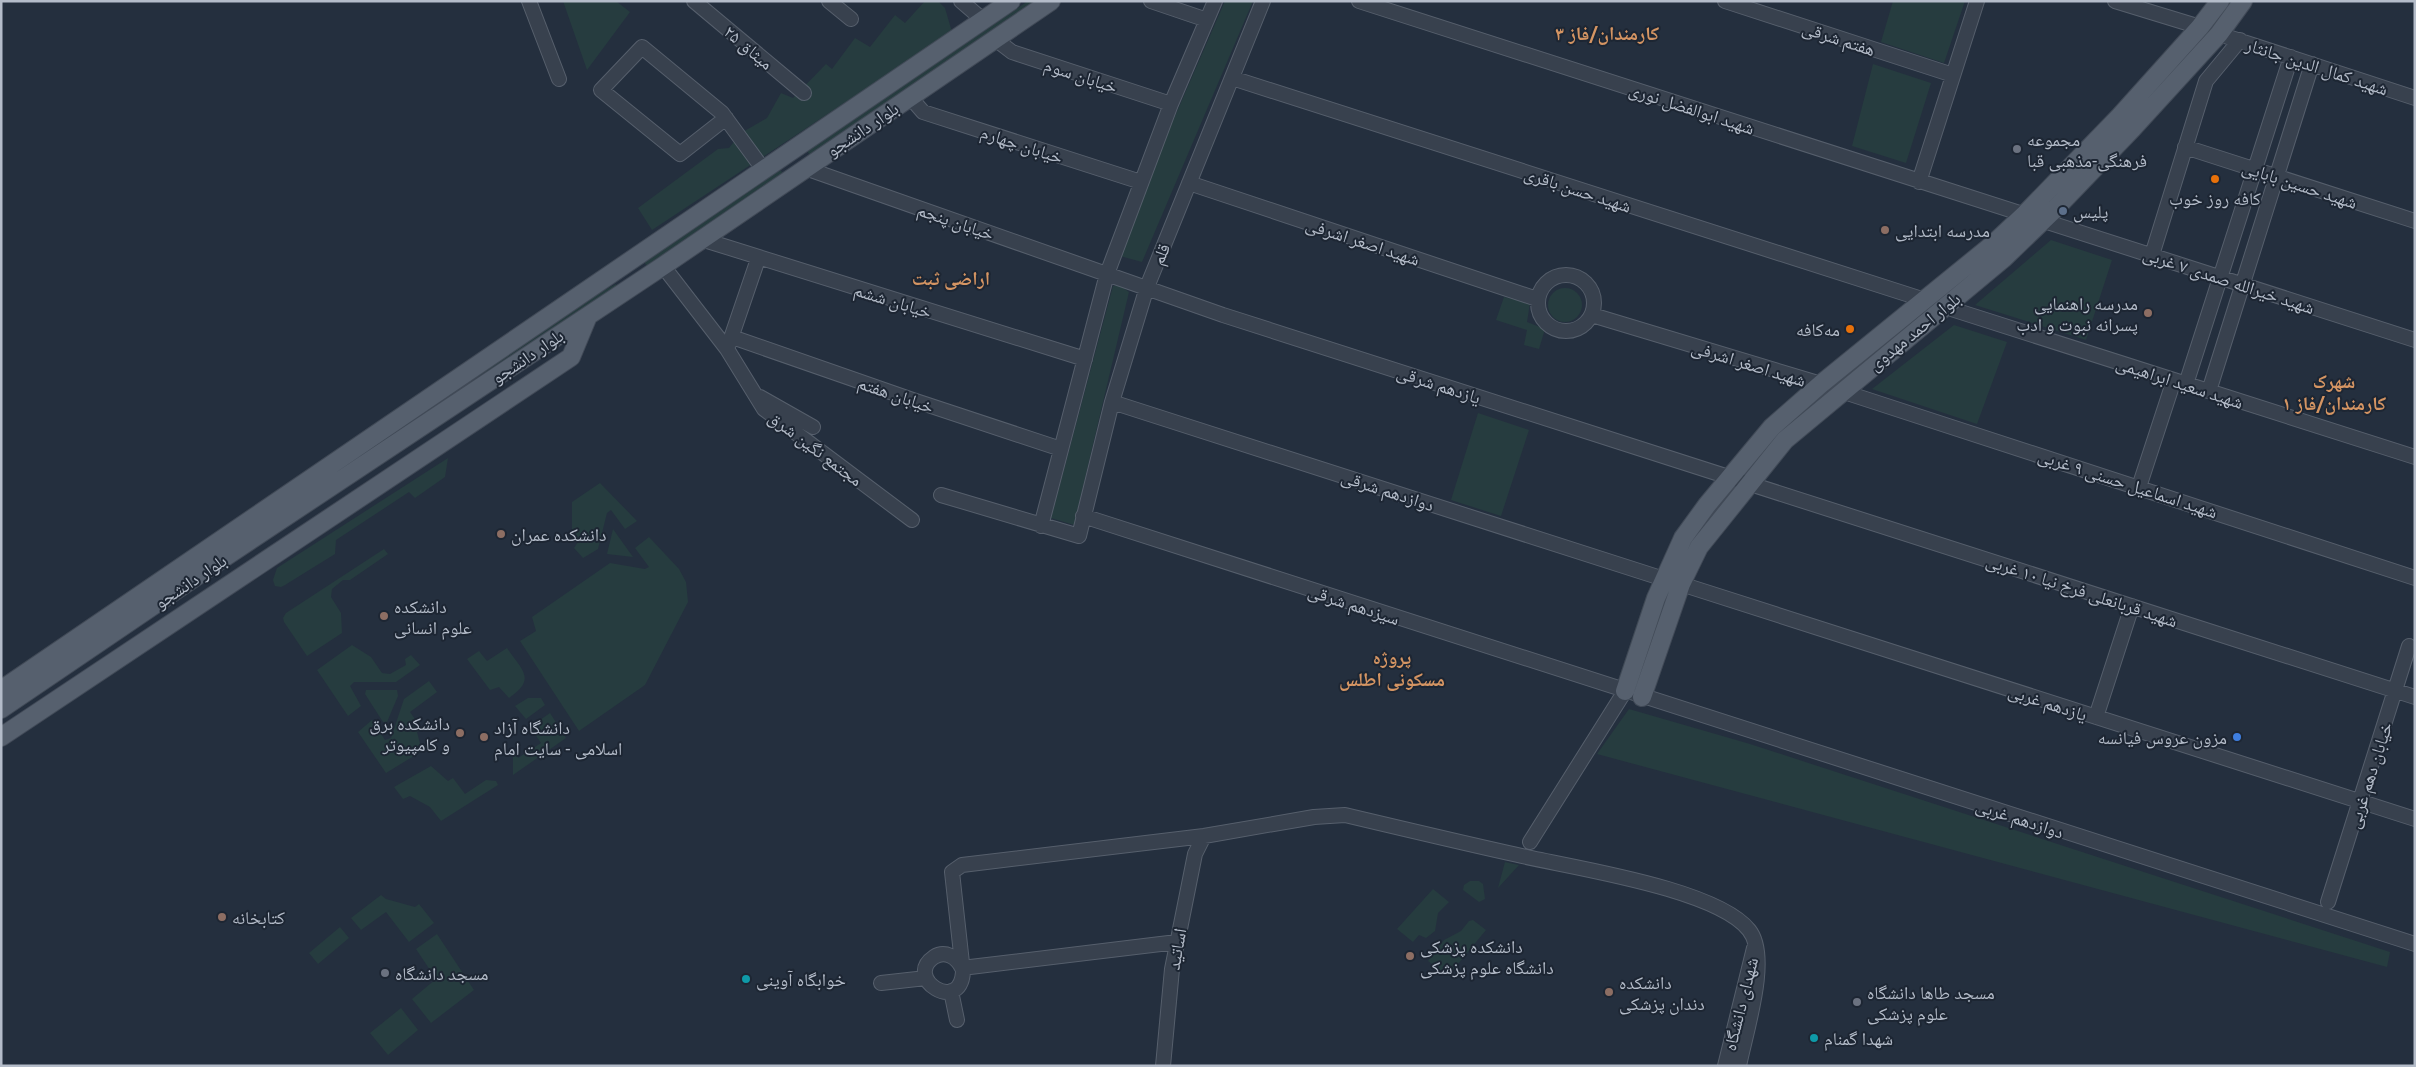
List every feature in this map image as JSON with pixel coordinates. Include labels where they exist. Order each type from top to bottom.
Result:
[{"type":"main road","name":"بلوار دانشجو","points":[[1,690],[1011,1]]},
{"type":"main road","name":"بلوار دانشجو","points":[[1,709],[224,557],[663,266],[1051,1]]},
{"type":"main road","name":"بلوار احمد مهدوی","points":[[1625,691],[1664,579],[1683,538],[1707,505],[1732,478],[1772,427],[1821,384],[1992,245],[2025,214],[2120,116],[2200,27],[2220,1]]},
{"type":"main road","name":"بلوار احمد مهدوی","points":[[1642,697],[1681,584],[1699,547],[1785,440],[1841,391],[2004,258],[2044,221],[2219,34],[2243,1]]},
{"type":"main road","points":[[2200,27],[2219,34]]},
{"type":"main road","points":[[791,150],[805,168]]},
{"type":"main road","points":[[619,268],[632,286]]},
{"type":"main road","points":[[1,737],[571,357],[588,316]]},
{"type":"street","points":[[529,1],[559,79]]},
{"type":"street","name":"میثاق ۲۵","points":[[694,1],[804,93]]},
{"type":"street","points":[[829,1],[851,19]]},
{"type":"street","points":[[961,1],[983,20]]},
{"type":"street","points":[[1151,1],[1207,20]]},
{"type":"street","points":[[941,495],[1040,526],[1107,274],[1171,104],[1215,1]]},
{"type":"street","name":"قلم","points":[[1040,526],[1079,536],[1112,402],[1147,287],[1263,1]]},
{"type":"street","name":"شهید ابوالفضل نوری","points":[[1359,1],[1920,182],[2025,214]]},
{"type":"street","name":"هفتم شرقی","points":[[1725,1],[1953,75]]},
{"type":"street","points":[[1920,182],[1977,1]]},
{"type":"street","points":[[2115,1],[2200,27]]},
{"type":"street","name":"شهید کمال الدین جانثار","points":[[2219,34],[2415,98]]},
{"type":"street","name":"خیابان سوم","points":[[995,39],[1012,52],[1171,104]]},
{"type":"street","points":[[2152,255],[2206,80],[2240,40]]},
{"type":"street","points":[[726,118],[680,154],[601,90],[642,47],[726,118],[763,169]]},
{"type":"street","points":[[2139,486],[2221,278],[2291,57]]},
{"type":"street","points":[[2209,391],[2244,286],[2312,64]]},
{"type":"street","name":"شهید حسن باقری","points":[[1232,78],[1924,300]]},
{"type":"street","name":"خیابان چهارم","points":[[910,97],[923,112],[1141,182]]},
{"type":"street","name":"شهید حسین بابایی","points":[[2185,147],[2415,222]]},
{"type":"street","name":"خیابان پنجم","points":[[805,168],[1147,287]]},
{"type":"street","name":"شهید اصغر اشرفی","points":[[1189,183],[1538,299]]},
{"type":"street","name":"شهید خیرالله صمدی ۷ غربی","points":[[2025,214],[2415,340]]},
{"type":"street","name":"خیابان ششم","points":[[701,239],[1085,359]]},
{"type":"street","points":[[729,343],[758,258]]},
{"type":"street","name":"مجتمع نگین شرق","points":[[663,266],[729,343],[764,409],[912,520]]},
{"type":"street","points":[[1563,275],[1577,278],[1589,287],[1594,308],[1592,315],[1582,327],[1568,332],[1554,329],[1542,320],[1539,314],[1538,299],[1544,285],[1549,280],[1563,275]]},
{"type":"street","name":"یازدهم شرقی","points":[[1147,287],[1223,315],[1750,484]]},
{"type":"street","name":"شهید سعید ابراهیمی","points":[[1945,306],[2415,457]]},
{"type":"street","name":"شهید اصغر اشرفی","points":[[1592,315],[1821,384]]},
{"type":"street","name":"خیابان هفتم","points":[[729,343],[1061,449]]},
{"type":"street","name":"شهید اسماعیل حسنی ۹ غربی","points":[[1841,391],[2139,486],[2415,578]]},
{"type":"street","points":[[755,394],[813,427]]},
{"type":"street","name":"دوازدهم شرقی","points":[[1112,402],[1664,579]]},
{"type":"street","name":"شهید قربانعلی فرخ نیا ۱۰ غربی","points":[[1750,484],[2415,696]]},
{"type":"street","name":"سیزدهم شرقی","points":[[1083,516],[1625,691]]},
{"type":"street","name":"یازدهم غربی","points":[[1681,584],[2415,819]]},
{"type":"street","points":[[2096,717],[2132,606]]},
{"type":"street","name":"خیابان دهم غربی","points":[[2328,902],[2409,646]]},
{"type":"street","points":[[1530,842],[1625,691]]},
{"type":"street","name":"دوازدهم غربی","points":[[1625,691],[2415,944]]},
{"type":"street","points":[[962,968],[956,958],[945,954],[939,955],[929,961],[925,972],[926,978],[936,990],[951,991],[961,981],[962,968],[952,872],[962,865],[1204,836],[1314,817],[1345,816],[1621,876],[1687,895],[1724,910],[1750,930],[1755,945]]},
{"type":"street","name":"اساتید","points":[[1162,1066],[1172,969],[1195,854],[1204,836]]},
{"type":"street","points":[[962,968],[1177,942]]},
{"type":"street","name":"شهدای دانشگاه","points":[[1725,1066],[1747,969],[1755,945]]},
{"type":"street","name":"شهدای دانشگاه","points":[[1738,1066],[1758,976],[1755,945]]},
{"type":"street","points":[[881,983],[926,978]]},
{"type":"street","points":[[951,991],[957,1020]]},
{"type":"green space","points":[[563,1],[616,1],[630,12],[587,70]]},
{"type":"green space","points":[[925,1],[938,1],[945,8],[952,32],[652,230],[638,208],[718,149],[729,148],[741,133],[767,118],[781,93],[793,98],[826,64],[832,69],[855,38],[870,47],[895,15],[905,23]]},
{"type":"green space","points":[[1028,1],[1038,1],[810,155],[807,151]]},
{"type":"green space","points":[[1225,1],[1253,1],[1142,262],[1120,256],[1142,192]]},
{"type":"green space","points":[[1893,1],[1965,1],[1944,63],[1881,42]]},
{"type":"green space","points":[[1873,64],[1931,83],[1906,163],[1852,146]]},
{"type":"green space","points":[[780,170],[784,174],[647,266],[643,261]]},
{"type":"green space","points":[[2051,240],[2112,260],[2086,340],[1975,305]]},
{"type":"green space","points":[[616,284],[618,288],[423,412],[567,310]]},
{"type":"green space","points":[[1119,285],[1129,292],[1074,525],[1051,518],[1113,286]]},
{"type":"green space","points":[[1565,288],[1577,293],[1582,305],[1577,317],[1565,322],[1553,317],[1548,305],[1553,293]]},
{"type":"green space","points":[[1504,297],[1530,303],[1527,322],[1545,329],[1539,349],[1524,345],[1527,330],[1496,320]]},
{"type":"green space","points":[[1954,325],[2007,342],[1977,424],[1872,389]]},
{"type":"green space","points":[[1478,413],[1529,430],[1501,516],[1451,500]]},
{"type":"green space","points":[[448,458],[445,477],[415,498],[409,492],[336,540],[335,554],[285,585],[281,587],[275,586],[273,580],[277,568]]},
{"type":"green space","points":[[600,483],[637,521],[625,529],[611,510],[607,513],[598,549],[583,558],[574,548],[578,542],[572,535],[572,502]]},
{"type":"green space","points":[[613,529],[633,557],[607,554]]},
{"type":"green space","points":[[649,537],[679,569],[686,582],[688,602],[645,685],[579,731],[520,641],[536,631],[532,617],[610,563],[645,569],[649,567],[635,548]]},
{"type":"green space","points":[[384,549],[388,554],[350,580],[343,580],[332,589],[331,597],[341,613],[342,633],[307,656],[284,622],[283,618],[286,613]]},
{"type":"green space","points":[[352,645],[371,657],[382,673],[390,674],[406,665],[405,659],[411,655],[420,665],[396,682],[354,682],[350,686],[361,706],[348,716],[317,670]]},
{"type":"green space","points":[[507,648],[522,668],[525,680],[518,691],[509,698],[499,687],[490,690],[467,659],[479,651],[487,661]]},
{"type":"green space","points":[[429,681],[437,692],[410,712],[422,729],[417,732],[422,751],[386,773],[358,732],[372,720],[385,740],[391,738],[404,699]]},
{"type":"green space","points":[[366,690],[397,690],[398,696],[387,722],[383,722],[365,694]]},
{"type":"green space","points":[[528,698],[541,698],[545,705],[526,719],[515,706]]},
{"type":"green space","points":[[1629,709],[1750,744],[2390,952],[2387,967],[1597,754]]},
{"type":"green space","points":[[550,713],[566,738],[513,775],[513,749],[518,758],[541,743],[530,727]]},
{"type":"green space","points":[[431,766],[448,781],[453,778],[465,794],[486,780],[496,781],[498,785],[441,821],[430,807],[410,796],[403,799],[394,787]]},
{"type":"green space","points":[[1505,862],[1519,865],[1498,888]]},
{"type":"green space","points":[[1470,881],[1479,881],[1483,884],[1485,899],[1479,902],[1463,890],[1464,885]]},
{"type":"green space","points":[[1433,889],[1449,902],[1438,913],[1435,931],[1426,938],[1419,935],[1413,942],[1397,929]]},
{"type":"green space","points":[[381,895],[386,899],[415,907],[419,904],[434,923],[409,942],[386,912],[361,930],[351,918]]},
{"type":"green space","points":[[1473,920],[1486,930],[1448,976],[1428,961],[1444,940],[1461,931],[1469,921]]},
{"type":"green space","points":[[340,927],[349,938],[318,964],[309,953]]},
{"type":"green space","points":[[437,934],[474,990],[431,1023],[412,999],[436,979],[416,949]]},
{"type":"green space","points":[[401,1008],[418,1030],[388,1055],[370,1033]]},
{"type":"place","name":"مجموعه فرهنگی-مذهبی قبا","points":[[2017,149]]},
{"type":"place","name":"کافه روز خوب","points":[[2215,179]]},
{"type":"place","name":"پلیس","points":[[2063,211]]},
{"type":"place","name":"مدرسه ابتدایی","points":[[1885,230]]},
{"type":"place","name":"مدرسه راهنمایی پسرانه نبوت و ادب","points":[[2148,313]]},
{"type":"place","name":"مه‌کافه","points":[[1850,329]]},
{"type":"place","name":"دانشکده عمران","points":[[501,534]]},
{"type":"place","name":"دانشکده علوم انسانی","points":[[384,616]]},
{"type":"place","name":"دانشکده برق و کامپیوتر","points":[[460,733]]},
{"type":"place","name":"دانشگاه آزاد اسلامی - سایت امام","points":[[484,737]]},
{"type":"place","name":"مزون عروس فیانسه","points":[[2237,737]]},
{"type":"place","name":"کتابخانه","points":[[222,917]]},
{"type":"place","name":"دانشکده پزشکی دانشگاه علوم پزشکی","points":[[1410,956]]},
{"type":"place","name":"مسجد دانشگاه","points":[[385,973]]},
{"type":"place","name":"خوابگاه آوینی","points":[[746,979]]},
{"type":"place","name":"دانشکده دندان پزشکی","points":[[1609,992]]},
{"type":"place","name":"مسجد طاها دانشگاه علوم پزشکی","points":[[1857,1002]]},
{"type":"place","name":"شهدا گمنام","points":[[1814,1038]]},
{"type":"district","name":"کارمندان/فاز ۳","points":[[1607,33]]},
{"type":"district","name":"اراضی ثبت","points":[[951,278]]},
{"type":"district","name":"شهرک کارمندان/فاز ۱","points":[[2334,392]]},
{"type":"district","name":"پروژه مسکونی اطلس","points":[[1392,668]]}]
